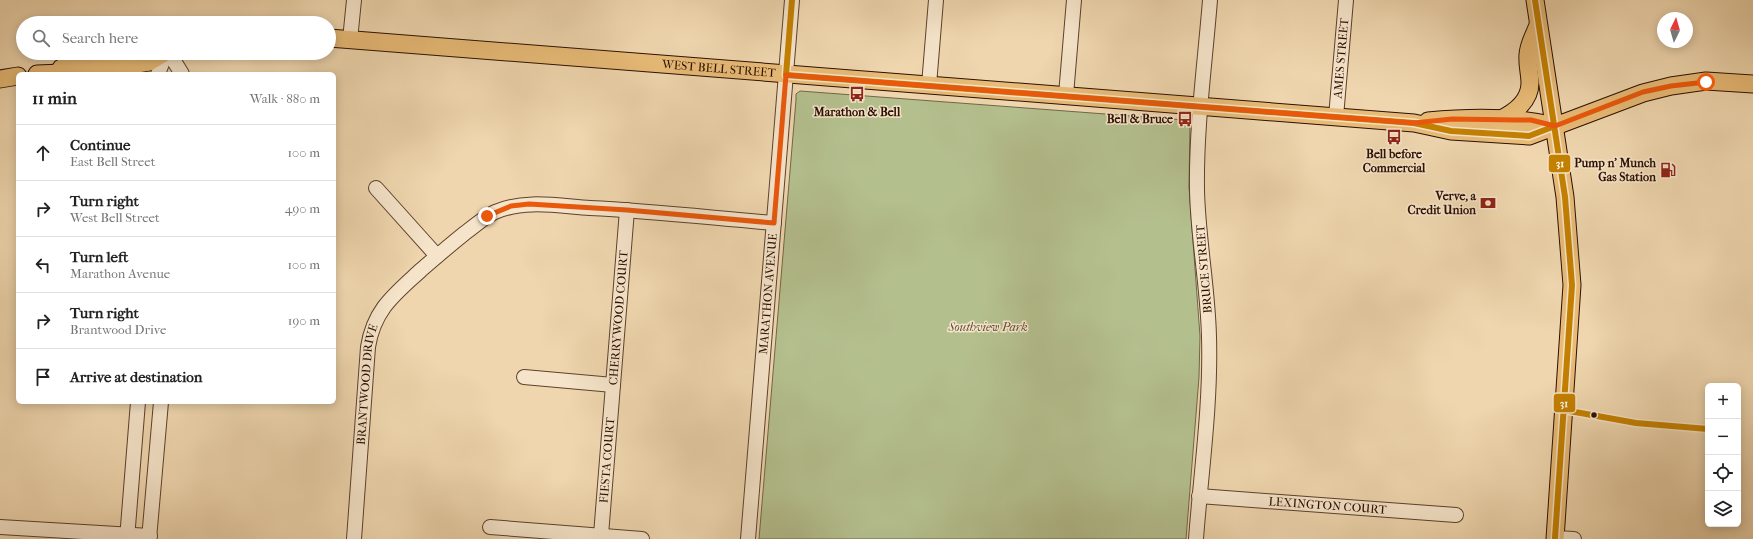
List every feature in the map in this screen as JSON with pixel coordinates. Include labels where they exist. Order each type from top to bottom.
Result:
[{"type":"main road","points":[[1535,0],[1565,197],[1572,285],[1555,538]]},
{"type":"main road","points":[[1499,120],[1516,110],[1522,104],[1528,93],[1530,84],[1528,54],[1539,23]]},
{"type":"main road","points":[[336,39],[350,40]]},
{"type":"main road","name":"WEST BELL STREET","points":[[350,40],[1414,123],[1451,131],[1529,136],[1555,126]]},
{"type":"main road","points":[[45,72],[83,60]]},
{"type":"main road","points":[[89,72],[134,65],[153,60]]},
{"type":"main road","points":[[0,79],[16,76]]},
{"type":"main road","points":[[1555,126],[1643,92],[1671,86],[1706,82],[1753,84]]},
{"type":"main road","name":"WEST BELL STREET","points":[[1414,123],[1452,119],[1531,120],[1555,126]]},
{"type":"street","points":[[350,40],[354,0]]},
{"type":"street","name":"MARATHON AVENUE","points":[[748,539],[792,0]]},
{"type":"street","points":[[929,85],[936,0]]},
{"type":"street","points":[[1066,95],[1074,0]]},
{"type":"street","name":"BRUCE STREET","points":[[1196,539],[1208,384],[1209,337],[1197,190],[1210,0]]},
{"type":"street","name":"AMES STREET","points":[[1336,117],[1346,0]]},
{"type":"street","points":[[159,72],[163,60]]},
{"type":"street","points":[[171,60],[180,72]]},
{"type":"street","points":[[376,188],[437,256]]},
{"type":"street","name":"BRANTWOOD DRIVE","points":[[354,539],[370,334],[379,312],[386,303],[437,256],[487,216],[511,206],[529,204],[627,210],[774,223]]},
{"type":"street","name":"CHERRYWOOD COURT","points":[[524,377],[613,385],[627,210]]},
{"type":"street","name":"FIESTA COURT","points":[[601,536],[613,385]]},
{"type":"street","points":[[127,537],[138,404]]},
{"type":"street","points":[[0,527],[150,538],[161,404]]},
{"type":"street","name":"LEXINGTON COURT","points":[[1199,496],[1456,515]]},
{"type":"street","points":[[490,527],[642,539]]},
{"type":"street","points":[[1555,538],[1574,539]]},
{"type":"green space","name":"Southview Park","points":[[800,91],[1185,120],[1190,122],[1189,187],[1200,336],[1199,377],[1186,539],[759,539],[796,94]]},
{"type":"transit line","name":"31","points":[[786,75],[792,0]]},
{"type":"transit line","name":"31","points":[[1535,0],[1565,197],[1572,285],[1555,538]]},
{"type":"transit line","name":"31","points":[[786,75],[1414,123],[1451,131],[1529,136],[1555,126]]},
{"type":"transit line","name":"31","points":[[1564,410],[1636,423],[1705,429]]},
{"type":"place","name":"Marathon & Bell","points":[[857,94]]},
{"type":"place","name":"Bell & Bruce","points":[[1185,119]]},
{"type":"place","name":"Bell before Commercial","points":[[1394,137]]},
{"type":"place","name":"Pump n' Munch Gas Station","points":[[1668,170]]},
{"type":"place","name":"Verve, a Credit Union","points":[[1488,203]]},
{"type":"route","points":[[487,216],[511,206],[529,204],[627,210],[774,223],[786,75],[1066,95],[1414,123],[1452,119],[1531,120],[1555,126],[1581,118],[1643,92],[1683,84],[1706,82]]}]
